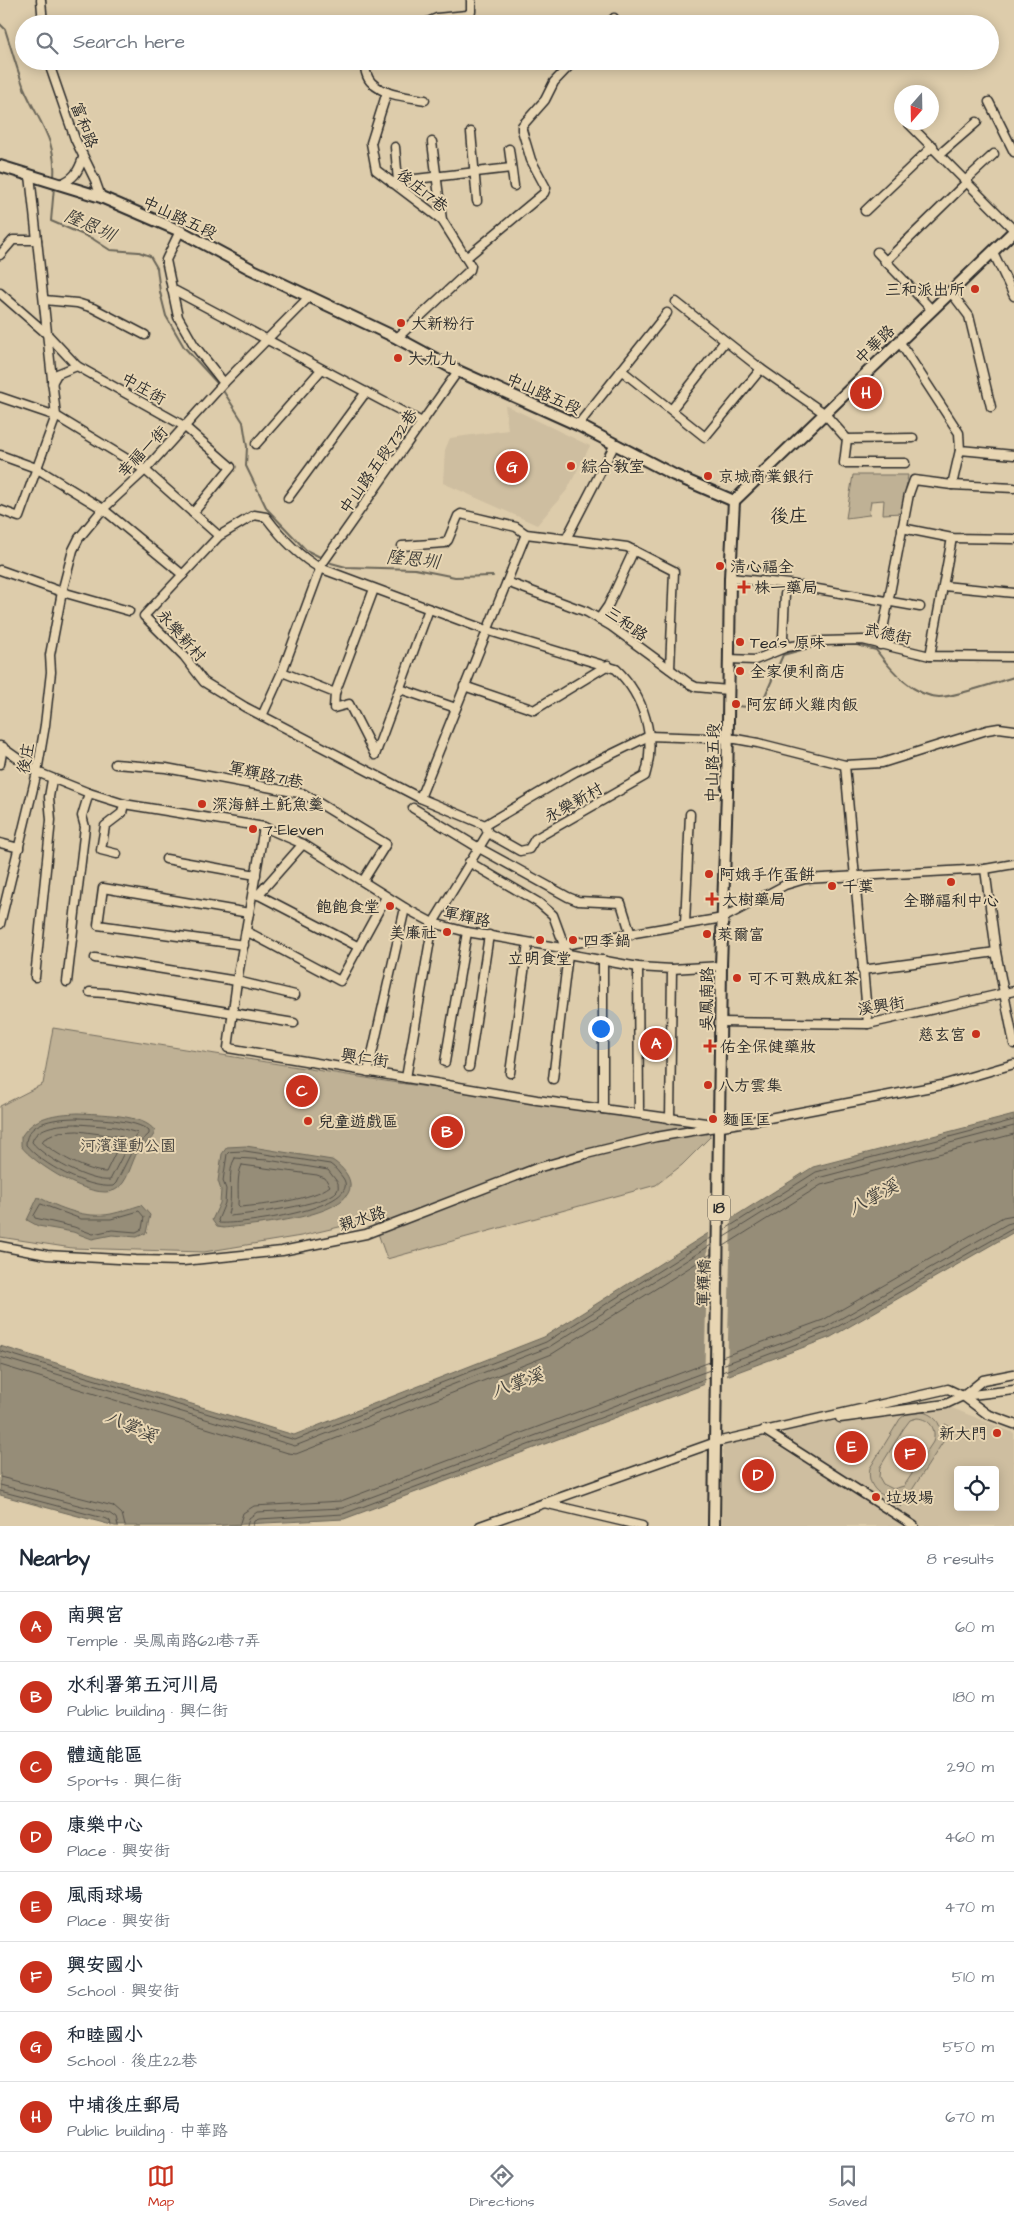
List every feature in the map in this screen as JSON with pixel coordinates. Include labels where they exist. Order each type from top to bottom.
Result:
[{"type":"main road","points":[[0,166],[30,174]]},
{"type":"main road","name":"中山路五段","points":[[30,174],[101,197],[180,231],[309,297],[397,338],[458,371],[578,425],[674,475],[734,501],[730,578],[726,814]]},
{"type":"main road","name":"中華路","points":[[734,501],[1014,231]]},
{"type":"main road","name":"吳鳳南路","points":[[720,1125],[721,966],[726,814]]},
{"type":"main road","name":"軍輝橋","points":[[716,1442],[720,1125]]},
{"type":"main road","name":"18","points":[[714,1526],[716,1442]]},
{"type":"street","points":[[41,0],[43,15]]},
{"type":"street","points":[[467,15],[471,12],[471,0]]},
{"type":"street","name":"富和路","points":[[51,70],[83,158],[95,180],[101,197]]},
{"type":"street","points":[[366,70],[372,84],[387,92],[425,100]]},
{"type":"street","points":[[397,338],[470,270],[466,258],[544,193],[546,188],[531,160],[522,126],[546,100],[554,82],[565,70]]},
{"type":"street","name":"後庄17巷","points":[[387,92],[370,143],[376,170],[395,182],[442,220],[466,258]]},
{"type":"street","points":[[989,102],[1014,152]]},
{"type":"street","points":[[940,154],[978,122]]},
{"type":"street","points":[[916,130],[1014,231]]},
{"type":"street","points":[[470,132],[477,201]]},
{"type":"street","points":[[432,142],[442,220]]},
{"type":"street","points":[[865,212],[933,146]]},
{"type":"street","points":[[395,147],[395,182],[511,168]]},
{"type":"street","points":[[509,149],[514,186]]},
{"type":"street","points":[[885,262],[994,154]]},
{"type":"street","points":[[59,183],[70,180],[76,174],[83,158]]},
{"type":"street","points":[[0,510],[18,516],[56,416],[30,174]]},
{"type":"street","points":[[180,231],[166,260],[178,316],[187,333],[224,383]]},
{"type":"street","points":[[0,255],[13,240],[37,240]]},
{"type":"street","points":[[877,252],[931,310]]},
{"type":"street","points":[[993,252],[1014,296]]},
{"type":"street","points":[[172,289],[269,339],[321,370],[422,422]]},
{"type":"street","points":[[950,291],[969,316],[991,407]]},
{"type":"street","name":"中庄街","points":[[0,293],[47,334],[77,366],[184,426],[231,466],[193,513]]},
{"type":"street","name":"幸福一街","points":[[50,655],[62,592],[73,550],[79,538],[103,508],[144,470],[224,383],[309,297]]},
{"type":"street","points":[[44,300],[77,303],[93,308],[145,335]]},
{"type":"street","points":[[676,302],[725,341],[824,413],[847,439],[844,463],[905,463]]},
{"type":"street","points":[[578,425],[667,313]]},
{"type":"street","points":[[672,409],[725,341]]},
{"type":"street","points":[[898,341],[958,432],[960,450],[952,485]]},
{"type":"street","points":[[52,383],[57,374],[69,367],[77,366]]},
{"type":"street","points":[[621,370],[705,437],[761,368]]},
{"type":"street","points":[[256,444],[321,370]]},
{"type":"street","name":"中山路五段732巷","points":[[320,568],[458,371]]},
{"type":"street","points":[[288,498],[366,392]]},
{"type":"street","points":[[0,397],[56,416],[144,470],[219,536]]},
{"type":"street","points":[[847,439],[914,438]]},
{"type":"street","points":[[566,539],[614,444]]},
{"type":"street","points":[[960,450],[1014,455]]},
{"type":"street","points":[[0,455],[36,468],[103,508],[183,575]]},
{"type":"street","points":[[880,645],[909,494],[914,480],[952,485],[1014,488]]},
{"type":"street","points":[[402,546],[445,543],[458,516],[461,514],[516,527],[526,534],[627,547],[634,550],[674,571],[670,669]]},
{"type":"street","name":"永樂新村","points":[[254,515],[266,517],[280,536],[309,562],[320,568],[486,630],[616,669],[628,681],[648,722],[649,764],[645,776],[535,839],[529,849],[520,851],[487,829],[420,798],[262,716],[204,682],[184,656],[144,616],[219,536],[254,515]]},
{"type":"street","points":[[902,528],[952,538],[1014,540]]},
{"type":"street","points":[[420,798],[526,534]]},
{"type":"street","points":[[930,656],[952,538]]},
{"type":"street","points":[[599,619],[608,606],[634,550]]},
{"type":"street","points":[[262,716],[282,672],[320,568]]},
{"type":"street","points":[[0,570],[62,592],[129,611]]},
{"type":"street","points":[[730,578],[790,584],[920,607]]},
{"type":"street","name":"三和路","points":[[507,582],[536,591],[599,619],[696,687],[728,690]]},
{"type":"street","points":[[944,586],[1014,593]]},
{"type":"street","points":[[374,589],[335,693],[334,708],[349,704],[375,755],[429,609]]},
{"type":"street","points":[[785,594],[783,637],[787,647]]},
{"type":"street","name":"武德街","points":[[729,659],[755,660],[787,647],[831,641],[864,640],[930,656],[1014,657]]},
{"type":"street","name":"後庄","points":[[0,924],[37,772],[51,672],[50,655]]},
{"type":"street","points":[[464,686],[534,710],[608,666]]},
{"type":"street","points":[[282,672],[335,693]]},
{"type":"street","points":[[400,690],[456,708]]},
{"type":"street","name":"永樂新村","points":[[487,829],[574,772],[649,736],[727,739],[758,743],[845,765],[882,763],[987,730],[1012,730]]},
{"type":"street","name":"後庄","points":[[0,764],[1,746]]},
{"type":"street","name":"軍輝路","points":[[1,746],[37,772],[52,780],[89,794],[124,804],[264,827],[303,844],[386,897],[433,923],[467,932],[528,943],[563,947],[723,918],[785,885],[804,880],[985,869],[1014,864]]},
{"type":"street","name":"軍輝路71巷","points":[[114,764],[166,768],[304,794],[386,844],[363,881]]},
{"type":"street","points":[[845,765],[868,1024]]},
{"type":"street","points":[[35,977],[51,820],[49,797],[52,780]]},
{"type":"street","points":[[67,982],[85,827],[82,816],[89,794]]},
{"type":"street","points":[[117,854],[101,850],[102,842],[105,826],[122,813],[124,804]]},
{"type":"street","points":[[413,808],[478,848],[568,897],[578,901],[596,900],[621,904],[630,935]]},
{"type":"street","points":[[686,924],[690,814]]},
{"type":"street","name":"興仁街","points":[[264,827],[256,875],[256,894],[249,912],[232,1012],[228,1048],[537,1100],[720,1125]]},
{"type":"street","points":[[406,1078],[433,923],[478,848],[487,829]]},
{"type":"street","points":[[0,843],[19,848]]},
{"type":"street","points":[[303,844],[256,894],[359,947]]},
{"type":"street","points":[[166,859],[256,875]]},
{"type":"street","points":[[469,862],[539,903],[553,914],[563,947],[568,954],[553,1079]]},
{"type":"street","points":[[985,869],[996,952],[1014,1044]]},
{"type":"street","points":[[244,945],[98,925],[102,888],[249,912]]},
{"type":"street","points":[[246,931],[340,981],[386,897]]},
{"type":"street","points":[[368,1072],[405,908]]},
{"type":"street","points":[[445,1062],[467,932]]},
{"type":"street","points":[[469,1067],[489,935]]},
{"type":"street","points":[[510,1073],[528,943]]},
{"type":"street","points":[[862,970],[996,952]]},
{"type":"street","points":[[568,954],[638,967],[672,969],[721,966]]},
{"type":"street","points":[[95,958],[237,981],[295,995]]},
{"type":"street","points":[[603,960],[603,1109]]},
{"type":"street","points":[[638,967],[638,1113]]},
{"type":"street","points":[[670,1119],[672,969]]},
{"type":"street","name":"溪興街","points":[[720,1022],[868,1024],[1014,991]]},
{"type":"street","points":[[90,992],[119,994],[294,1022]]},
{"type":"street","points":[[720,1125],[764,1119],[942,1085],[1014,1064]]},
{"type":"street","name":"親水路","points":[[0,1246],[47,1255],[183,1261],[282,1251],[366,1234],[537,1168],[656,1137],[720,1125]]},
{"type":"street","points":[[791,1425],[946,1404],[963,1396],[983,1380],[1014,1374]]},
{"type":"street","points":[[480,1526],[716,1442],[948,1389],[963,1396],[987,1414],[1014,1424]]},
{"type":"street","points":[[963,1396],[1014,1390]]},
{"type":"street","points":[[764,1430],[914,1526]]},
{"type":"street","points":[[544,1503],[642,1526]]},
{"type":"shaded area","points":[[505,405],[590,446],[567,490],[537,525],[443,483],[445,450],[450,438],[508,430]]},
{"type":"shaded area","points":[[947,1406],[1014,1433],[1014,1526],[920,1526],[782,1438],[787,1428]]},
{"type":"shaded area","points":[[761,1436],[907,1526],[722,1526],[723,1443]]},
{"type":"green space","points":[[853,475],[908,475],[902,513],[883,514],[884,500],[871,501],[869,515],[846,518]]},
{"type":"green space","name":"河濱運動公園","points":[[53,1028],[391,1082],[709,1125],[710,1137],[682,1165],[656,1185],[387,1259],[373,1219],[301,1236],[204,1252],[72,1248],[0,1237],[0,1106],[43,1084]]},
{"type":"green space","points":[[917,1411],[925,1413],[935,1419],[941,1431],[945,1424],[952,1428],[901,1507],[896,1504],[900,1496],[887,1496],[877,1491],[870,1481],[869,1475],[870,1468],[900,1419],[906,1414]],"holes":[[[910,1420],[926,1420],[933,1429],[933,1442],[904,1486],[893,1489],[883,1484],[879,1477],[880,1467]]]},
{"type":"water","points":[[78,1113],[131,1118],[149,1125],[155,1131],[152,1137],[138,1151],[126,1178],[115,1190],[105,1192],[79,1186],[51,1171],[28,1154],[21,1146],[21,1137],[26,1130],[39,1120],[53,1115]]},
{"type":"water","name":"八掌溪","points":[[1014,1115],[1014,1232],[831,1337],[344,1519],[206,1526],[115,1526],[0,1495],[0,1346],[294,1435],[544,1337],[813,1167]]},
{"type":"water","points":[[246,1146],[332,1160],[348,1176],[350,1183],[347,1195],[336,1204],[319,1212],[298,1218],[255,1225],[217,1227],[212,1220],[220,1203],[221,1190],[218,1181],[222,1154],[227,1147]]},
{"type":"water","points":[[38,1197],[73,1212],[92,1215],[111,1214],[141,1205],[150,1215],[146,1233],[137,1237],[112,1235],[92,1239],[73,1232],[38,1226],[27,1220]]},
{"type":"pier","points":[[731,1217],[727,1378],[704,1387],[708,1231]]},
{"type":"waterway","name":"隆恩圳","points":[[0,24],[5,29],[15,63]]},
{"type":"waterway","name":"隆恩圳","points":[[17,70],[50,142],[53,153],[54,180]]},
{"type":"waterway","name":"隆恩圳","points":[[54,187],[51,221],[93,239],[110,250],[139,252],[150,256],[157,268],[166,316],[184,347],[217,383]]},
{"type":"waterway","name":"隆恩圳","points":[[222,389],[243,422],[247,447],[246,466],[267,509],[306,550],[320,557]]},
{"type":"waterway","name":"隆恩圳","points":[[331,563],[346,567],[415,569],[455,577],[493,576]]},
{"type":"waterway","name":"隆恩圳","points":[[819,645],[857,645],[876,650],[903,681],[929,696],[955,695],[1014,677]]},
{"type":"waterway","name":"隆恩圳","points":[[736,706],[749,707],[764,698],[783,655],[812,647]]},
{"type":"place","name":"三和派出所","points":[[975,289]]},
{"type":"place","name":"大新粉行","points":[[401,323]]},
{"type":"place","name":"大九九","points":[[398,358]]},
{"type":"place","name":"中埔後庄郵局","points":[[866,393]]},
{"type":"place","name":"綜合教室","points":[[571,466]]},
{"type":"place","name":"和睦國小","points":[[512,467]]},
{"type":"place","name":"京城商業銀行","points":[[708,476]]},
{"type":"place","name":"清心福全","points":[[720,566]]},
{"type":"place","name":"株一藥局","points":[[744,587]]},
{"type":"place","name":"Tea's 原味","points":[[740,642]]},
{"type":"place","name":"全家便利商店","points":[[740,671]]},
{"type":"place","name":"阿宏師火雞肉飯","points":[[736,704]]},
{"type":"place","name":"深海鮮土魠魚羹","points":[[202,804]]},
{"type":"place","name":"7-Eleven","points":[[253,829]]},
{"type":"place","name":"阿娥手作蛋餅","points":[[709,874]]},
{"type":"place","name":"全聯福利中心","points":[[951,882]]},
{"type":"place","name":"千葉","points":[[832,886]]},
{"type":"place","name":"大樹藥局","points":[[712,899]]},
{"type":"place","name":"飽飽食堂","points":[[390,906]]},
{"type":"place","name":"美廉社","points":[[447,932]]},
{"type":"place","name":"萊爾富","points":[[707,934]]},
{"type":"place","name":"立明食堂","points":[[540,940]]},
{"type":"place","name":"四季鍋","points":[[573,940]]},
{"type":"place","name":"可不可熟成紅茶","points":[[737,978]]},
{"type":"place","name":"慈玄宮","points":[[976,1034]]},
{"type":"place","name":"南興宮","points":[[656,1044]]},
{"type":"place","name":"佑全保健藥妝","points":[[710,1046]]},
{"type":"place","name":"八方雲集","points":[[708,1085]]},
{"type":"place","name":"體適能區","points":[[302,1091]]},
{"type":"place","name":"麵匡匡","points":[[713,1119]]},
{"type":"place","name":"兒童遊戲區","points":[[308,1121]]},
{"type":"place","name":"水利署第五河川局","points":[[447,1132]]},
{"type":"place","name":"新大門","points":[[997,1433]]},
{"type":"place","name":"風雨球場","points":[[852,1447]]},
{"type":"place","name":"興安國小","points":[[910,1454]]},
{"type":"place","name":"康樂中心","points":[[758,1475]]},
{"type":"place","name":"垃圾場","points":[[876,1497]]},
{"type":"district","name":"後庄","points":[[789,515]]}]
